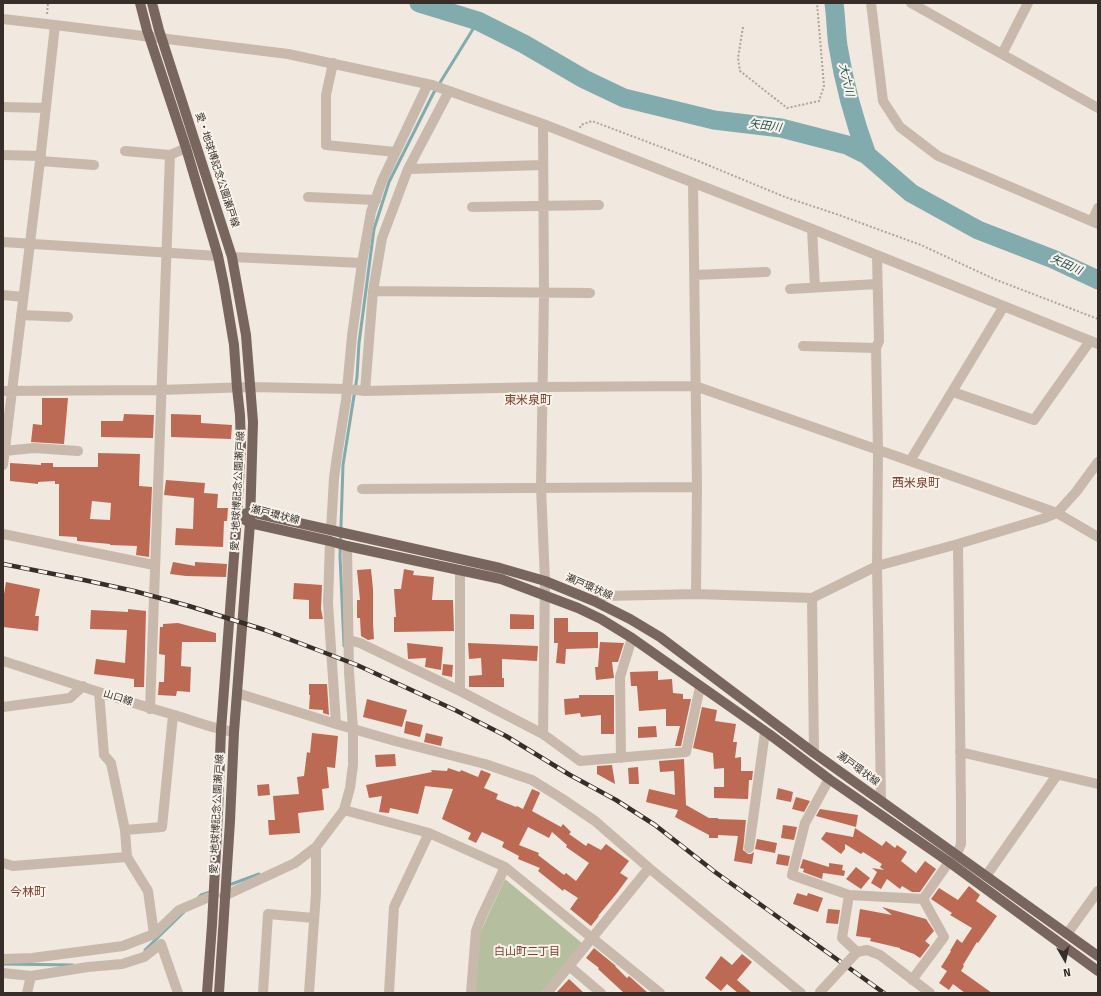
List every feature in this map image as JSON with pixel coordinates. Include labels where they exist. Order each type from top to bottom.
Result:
[{"type":"main road","name":"愛・地球博記念公園瀬戸線","points":[[140,3],[186,148],[218,256],[234,345],[236,388],[240,415],[241,446],[238,516],[221,730],[219,993]]},
{"type":"main road","name":"愛・地球博記念公園瀬戸線","points":[[152,3],[160,34],[232,257],[246,335],[253,422],[250,523],[234,732],[230,821],[206,993]]},
{"type":"main road","name":"瀬戸環状線","points":[[238,516],[250,512],[500,568],[544,581],[594,601],[630,619],[660,637],[814,752],[1098,956]]},
{"type":"main road","name":"瀬戸環状線","points":[[238,516],[250,523],[347,546],[501,579],[601,619],[632,638],[829,779],[949,862],[1098,971]]},
{"type":"street","points":[[871,3],[883,101],[900,127],[938,156],[1095,222],[1098,208]]},
{"type":"street","points":[[911,3],[1098,108]]},
{"type":"street","points":[[1002,54],[1028,3]]},
{"type":"street","points":[[3,19],[160,34],[288,54],[430,84],[543,124],[812,229],[1094,343],[1034,420],[952,392]]},
{"type":"street","points":[[3,465],[8,391],[21,315],[41,158],[55,25]]},
{"type":"street","points":[[333,63],[326,95],[326,145],[395,152]]},
{"type":"street","points":[[331,530],[334,478],[347,389],[352,336],[362,263],[372,212],[382,180],[430,84]]},
{"type":"street","points":[[366,391],[373,291],[382,238],[408,169],[446,90]]},
{"type":"street","points":[[3,107],[46,108]]},
{"type":"street","points":[[543,124],[543,734]]},
{"type":"street","points":[[125,151],[170,155],[186,148]]},
{"type":"street","points":[[3,155],[94,165]]},
{"type":"street","points":[[150,709],[160,390],[170,155]]},
{"type":"street","points":[[408,169],[543,165]]},
{"type":"street","points":[[693,183],[697,487],[696,594]]},
{"type":"street","points":[[308,197],[376,200]]},
{"type":"street","points":[[472,207],[599,205]]},
{"type":"street","points":[[812,229],[815,287]]},
{"type":"street","points":[[3,242],[218,256]]},
{"type":"street","points":[[876,256],[878,341],[876,348],[878,450],[877,566],[881,800]]},
{"type":"street","points":[[232,257],[362,263]]},
{"type":"street","points":[[695,275],[766,272]]},
{"type":"street","points":[[790,289],[876,284]]},
{"type":"street","points":[[373,291],[590,294]]},
{"type":"street","points":[[3,295],[23,297]]},
{"type":"street","points":[[910,460],[1004,306]]},
{"type":"street","points":[[21,315],[68,317]]},
{"type":"street","points":[[803,346],[876,348]]},
{"type":"street","points":[[8,391],[160,390],[250,387],[347,389],[366,391],[542,386],[695,386],[910,460],[1057,513],[1098,537]]},
{"type":"street","points":[[4,445],[78,451]]},
{"type":"street","points":[[594,601],[605,596],[696,594],[812,598],[877,566],[958,544],[1057,513],[1076,492],[1098,462]]},
{"type":"street","points":[[362,489],[697,487]]},
{"type":"street","points":[[3,534],[154,565]]},
{"type":"street","points":[[330,541],[328,603],[336,724]]},
{"type":"street","points":[[957,854],[961,844],[958,544]]},
{"type":"street","points":[[3,958],[32,958],[123,946],[154,934],[179,910],[219,896],[295,863],[316,847],[344,810],[350,788],[353,765],[353,729],[348,640],[347,546]]},
{"type":"street","points":[[460,571],[460,691]]},
{"type":"street","points":[[812,598],[814,752]]},
{"type":"street","points":[[620,758],[620,677],[632,638]]},
{"type":"street","points":[[348,640],[360,643],[460,691],[543,734],[580,761],[686,752],[700,687]]},
{"type":"street","name":"山口線","points":[[3,661],[150,709],[221,730],[234,732]]},
{"type":"street","points":[[3,707],[70,698],[83,686]]},
{"type":"street","points":[[99,692],[104,755],[111,763],[125,830],[127,857],[148,891],[154,934]]},
{"type":"street","points":[[237,693],[394,741],[485,764],[532,780],[596,822],[649,868],[801,993]]},
{"type":"street","points":[[125,830],[162,827],[173,716]]},
{"type":"street","points":[[749,848],[765,732]]},
{"type":"street","points":[[960,752],[1098,784]]},
{"type":"street","points":[[986,876],[1057,775]]},
{"type":"street","points":[[829,779],[805,823],[792,875],[849,896],[923,899]]},
{"type":"street","points":[[344,810],[429,833],[505,867],[660,993]]},
{"type":"street","points":[[389,993],[394,907],[429,833]]},
{"type":"street","points":[[309,993],[314,918],[316,847]]},
{"type":"street","points":[[3,863],[13,866],[127,857]]},
{"type":"street","points":[[923,899],[949,862]]},
{"type":"street","points":[[471,993],[476,931],[505,867]]},
{"type":"street","points":[[547,993],[649,868]]},
{"type":"street","points":[[1067,934],[1098,891]]},
{"type":"street","points":[[849,896],[842,938],[857,952]]},
{"type":"street","points":[[912,980],[944,937],[923,899]]},
{"type":"street","points":[[263,993],[268,914],[314,918]]},
{"type":"street","points":[[3,974],[31,976],[88,967],[122,964],[144,957],[161,944],[178,993]]},
{"type":"street","points":[[819,993],[857,952],[867,950],[880,955],[930,993]]},
{"type":"street","points":[[568,966],[601,993]]},
{"type":"street","points":[[27,993],[31,976]]},
{"type":"path","points":[[47,11],[48,3]]},
{"type":"path","points":[[743,26],[738,58],[740,71],[787,108],[819,101],[824,86],[817,3]]},
{"type":"path","points":[[575,137],[581,125],[592,121],[785,197],[921,245],[994,279],[1098,319]]},
{"type":"green space","points":[[505,879],[582,943],[541,993],[474,993],[479,935]]},
{"type":"building","points":[[42,398],[68,398],[64,444],[31,442],[33,424],[42,425]]},
{"type":"building","points":[[124,414],[154,415],[153,438],[101,437],[101,421],[123,421]]},
{"type":"building","points":[[171,414],[201,415],[201,423],[232,425],[231,439],[171,437]]},
{"type":"building","points":[[98,453],[140,454],[139,486],[152,487],[149,557],[136,555],[137,546],[110,545],[77,541],[77,537],[59,536],[59,484],[55,484],[55,481],[38,482],[38,484],[10,481],[10,463],[41,465],[41,463],[53,463],[53,467],[98,467]],"holes":[[[92,501],[111,503],[110,520],[90,519]]]},
{"type":"building","points":[[166,480],[205,483],[204,493],[218,494],[217,508],[228,508],[227,521],[224,521],[223,547],[175,545],[176,528],[193,529],[194,498],[164,495]]},
{"type":"building","points":[[173,562],[195,566],[195,562],[227,564],[226,577],[170,574]]},
{"type":"building","points":[[371,569],[374,639],[368,640],[361,636],[360,618],[357,618],[357,600],[360,600],[357,570]]},
{"type":"building","points":[[404,569],[414,571],[413,575],[434,577],[432,600],[453,600],[454,631],[394,632],[394,617],[396,617],[394,589],[401,589]]},
{"type":"building","points":[[6,582],[40,589],[35,616],[39,616],[38,631],[3,627],[3,600]]},
{"type":"building","points":[[294,583],[322,585],[321,609],[323,619],[309,619],[309,600],[293,599]]},
{"type":"building","points":[[128,609],[146,611],[144,687],[134,687],[134,679],[94,674],[96,659],[125,663],[127,630],[90,629],[91,610],[128,612]]},
{"type":"building","points":[[510,614],[534,615],[534,629],[510,629]]},
{"type":"building","points":[[554,618],[568,618],[568,632],[598,632],[598,648],[566,649],[565,664],[556,663],[558,643],[554,643]]},
{"type":"building","points":[[178,623],[216,633],[216,642],[182,642],[181,666],[191,667],[190,692],[177,691],[176,696],[158,695],[159,682],[164,682],[165,655],[159,654],[160,627],[163,627],[163,624]]},
{"type":"building","points":[[600,642],[624,643],[618,662],[612,662],[614,678],[596,680],[595,667],[598,667]]},
{"type":"building","points":[[407,643],[443,647],[441,670],[425,667],[426,658],[408,659]]},
{"type":"building","points":[[468,643],[538,646],[537,661],[502,659],[502,678],[504,678],[504,687],[469,687],[469,676],[482,675],[481,658],[469,659]]},
{"type":"building","points":[[443,664],[453,665],[452,677],[442,675]]},
{"type":"building","points":[[658,671],[658,680],[672,679],[673,693],[683,694],[683,699],[691,699],[681,746],[675,746],[680,726],[666,726],[666,709],[639,711],[637,686],[631,686],[630,672]]},
{"type":"building","points":[[309,684],[327,684],[329,715],[323,713],[323,710],[309,709]]},
{"type":"building","points":[[579,695],[614,695],[614,734],[601,734],[601,715],[581,717],[580,713],[565,715],[564,699],[579,698]]},
{"type":"building","points":[[367,699],[407,710],[402,727],[363,717]]},
{"type":"building","points":[[702,707],[717,710],[715,721],[736,724],[733,742],[737,742],[735,758],[741,757],[741,771],[753,771],[752,780],[749,780],[748,799],[714,798],[714,787],[724,787],[724,768],[714,769],[713,753],[693,748]]},
{"type":"building","points":[[406,721],[423,725],[420,737],[404,733]]},
{"type":"building","points":[[656,726],[657,737],[638,738],[638,727]]},
{"type":"building","points":[[312,733],[338,736],[335,768],[327,767],[329,788],[322,789],[324,810],[298,813],[300,833],[269,835],[268,820],[275,820],[273,796],[299,794],[297,777],[304,776],[307,752],[310,753]]},
{"type":"building","points":[[426,733],[443,737],[441,746],[424,742]]},
{"type":"building","points":[[395,754],[396,766],[376,767],[375,755]]},
{"type":"building","points":[[684,759],[686,805],[709,818],[746,820],[743,850],[748,854],[754,852],[752,864],[734,861],[738,836],[718,835],[718,838],[709,838],[709,835],[675,817],[678,810],[646,802],[649,789],[675,795],[674,771],[660,772],[659,761]]},
{"type":"building","points":[[612,765],[615,784],[597,774],[597,766]]},
{"type":"building","points":[[638,767],[639,784],[629,784],[628,768]]},
{"type":"building","points":[[448,768],[460,772],[461,770],[478,777],[481,770],[491,774],[484,788],[498,794],[496,799],[523,809],[532,789],[539,792],[540,793],[532,811],[561,827],[563,824],[571,832],[569,834],[586,846],[588,843],[601,850],[606,844],[629,861],[620,873],[628,878],[591,926],[570,909],[578,898],[564,889],[563,891],[538,871],[540,868],[518,859],[519,856],[502,847],[504,842],[482,832],[476,843],[468,839],[471,833],[442,819],[453,789],[425,786],[418,814],[390,808],[389,813],[379,812],[382,796],[369,798],[366,785],[432,772],[431,770],[447,771]],"holes":[[[528,827],[549,838],[552,832],[567,845],[566,847],[589,863],[576,881],[566,873],[564,875],[538,855],[539,853],[519,845]]]},
{"type":"building","points":[[269,784],[270,795],[258,796],[257,785]]},
{"type":"building","points":[[778,788],[793,792],[791,802],[776,799]]},
{"type":"building","points":[[796,797],[810,801],[804,812],[792,809]]},
{"type":"building","points":[[820,809],[858,815],[856,827],[816,816]]},
{"type":"building","points":[[783,825],[797,827],[794,840],[781,838]]},
{"type":"building","points":[[855,828],[882,846],[886,841],[895,848],[897,845],[907,852],[901,861],[916,873],[925,861],[936,869],[920,892],[912,892],[902,886],[900,889],[887,879],[881,889],[871,883],[877,872],[872,868],[884,870],[880,867],[882,864],[863,852],[861,854],[845,844],[845,849],[841,854],[821,839],[826,832],[853,837]]},
{"type":"building","points":[[757,839],[777,843],[775,853],[755,849]]},
{"type":"building","points":[[778,854],[790,856],[788,866],[776,864]]},
{"type":"building","points":[[803,859],[829,867],[829,863],[843,865],[842,870],[845,871],[844,876],[823,873],[822,879],[803,872],[804,869],[800,868]]},
{"type":"building","points":[[856,867],[870,878],[861,889],[846,879]]},
{"type":"building","points":[[969,886],[980,895],[976,901],[997,916],[978,943],[977,942],[961,971],[992,993],[965,993],[953,984],[949,990],[939,983],[947,971],[941,967],[957,939],[962,943],[972,928],[950,915],[952,913],[931,899],[939,888],[958,900]]},
{"type":"building","points":[[797,893],[807,896],[808,893],[823,898],[818,912],[793,904]]},
{"type":"building","points":[[882,907],[926,919],[934,931],[925,941],[930,945],[920,958],[900,948],[870,941],[871,938],[856,936],[860,909],[892,915]]},
{"type":"building","points":[[828,909],[840,910],[838,924],[826,923]]},
{"type":"building","points":[[594,948],[616,966],[627,978],[629,976],[648,993],[624,993],[598,969],[599,968],[586,958]]},
{"type":"building","points":[[742,954],[752,962],[737,980],[752,993],[738,993],[727,984],[721,991],[705,978],[721,956],[732,965]]},
{"type":"building","points":[[569,979],[584,993],[556,993]]},
{"type":"waterway","name":"矢田川","points":[[419,3],[478,21],[524,44],[584,79],[624,98],[714,120],[781,128],[847,145],[867,155],[911,193],[978,230],[1053,259],[1098,280]]},
{"type":"waterway","name":"大六川","points":[[834,3],[838,46],[846,88],[867,155]]},
{"type":"waterway","points":[[344,646],[340,556],[343,465],[357,377],[359,343],[374,229],[389,182],[433,94],[478,21]]},
{"type":"waterway","points":[[229,885],[259,874]]},
{"type":"waterway","points":[[198,898],[201,895],[210,892]]},
{"type":"waterway","points":[[145,950],[184,912]]},
{"type":"waterway","points":[[3,964],[73,965]]},
{"type":"railway","points":[[3,564],[134,591],[189,606],[265,630],[357,665],[455,710],[506,736],[570,775],[616,800],[655,825],[715,872],[884,993]]},
{"type":"district","name":"東米泉町","points":[[528,401]]},
{"type":"district","name":"西米泉町","points":[[916,484]]},
{"type":"district","name":"今林町","points":[[28,893]]},
{"type":"district","name":"白山町二丁目","points":[[527,952]]}]
